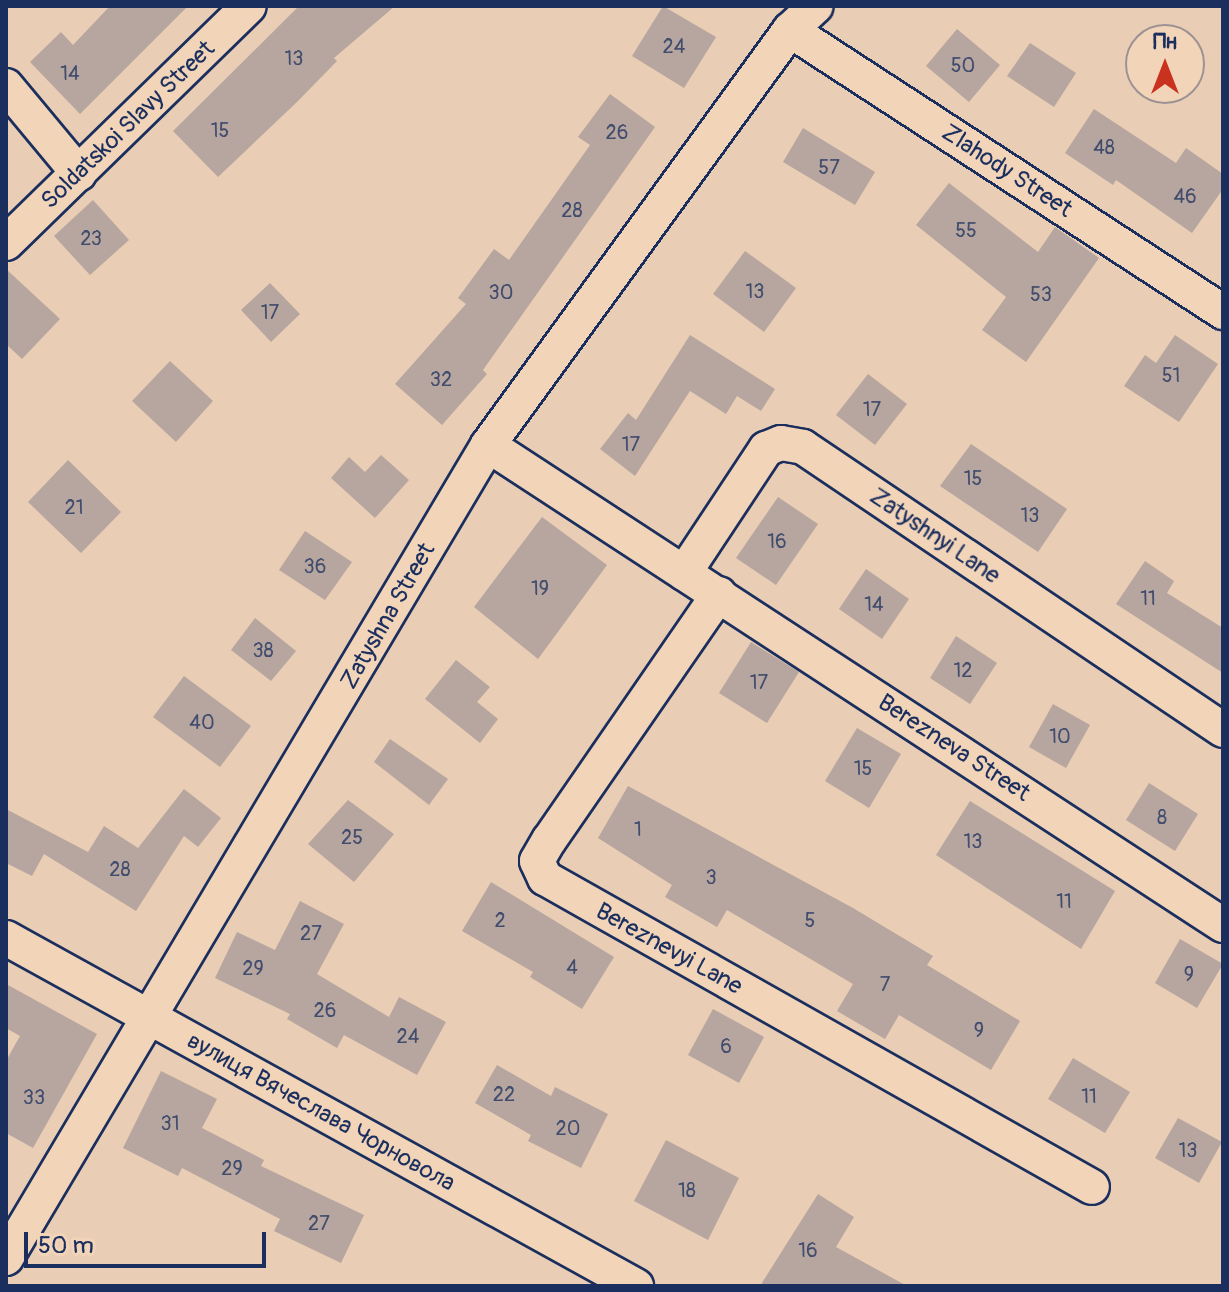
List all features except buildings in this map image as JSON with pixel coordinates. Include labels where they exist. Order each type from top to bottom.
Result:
[{"type":"street","name":"Soldatskoi Slavy Street","points":[[6,243],[249,6]]},
{"type":"street","name":"Zatyshna Street","points":[[6,1258],[488,445],[790,30],[816,6]]},
{"type":"street","name":"Zlahody Street","points":[[790,30],[1223,312]]},
{"type":"street","points":[[6,86],[79,174]]},
{"type":"street","name":"Zatyshnyi Lane","points":[[684,573],[766,449],[781,443],[803,447],[1223,730]]},
{"type":"street","name":"Berezneva Street","points":[[488,445],[1223,925]]},
{"type":"street","name":"Bereznevyi Lane","points":[[719,594],[549,840],[537,861],[545,878],[1092,1187]]},
{"type":"street","name":"вулиця Вячеслава Чорновола","points":[[6,938],[636,1286]]}]
